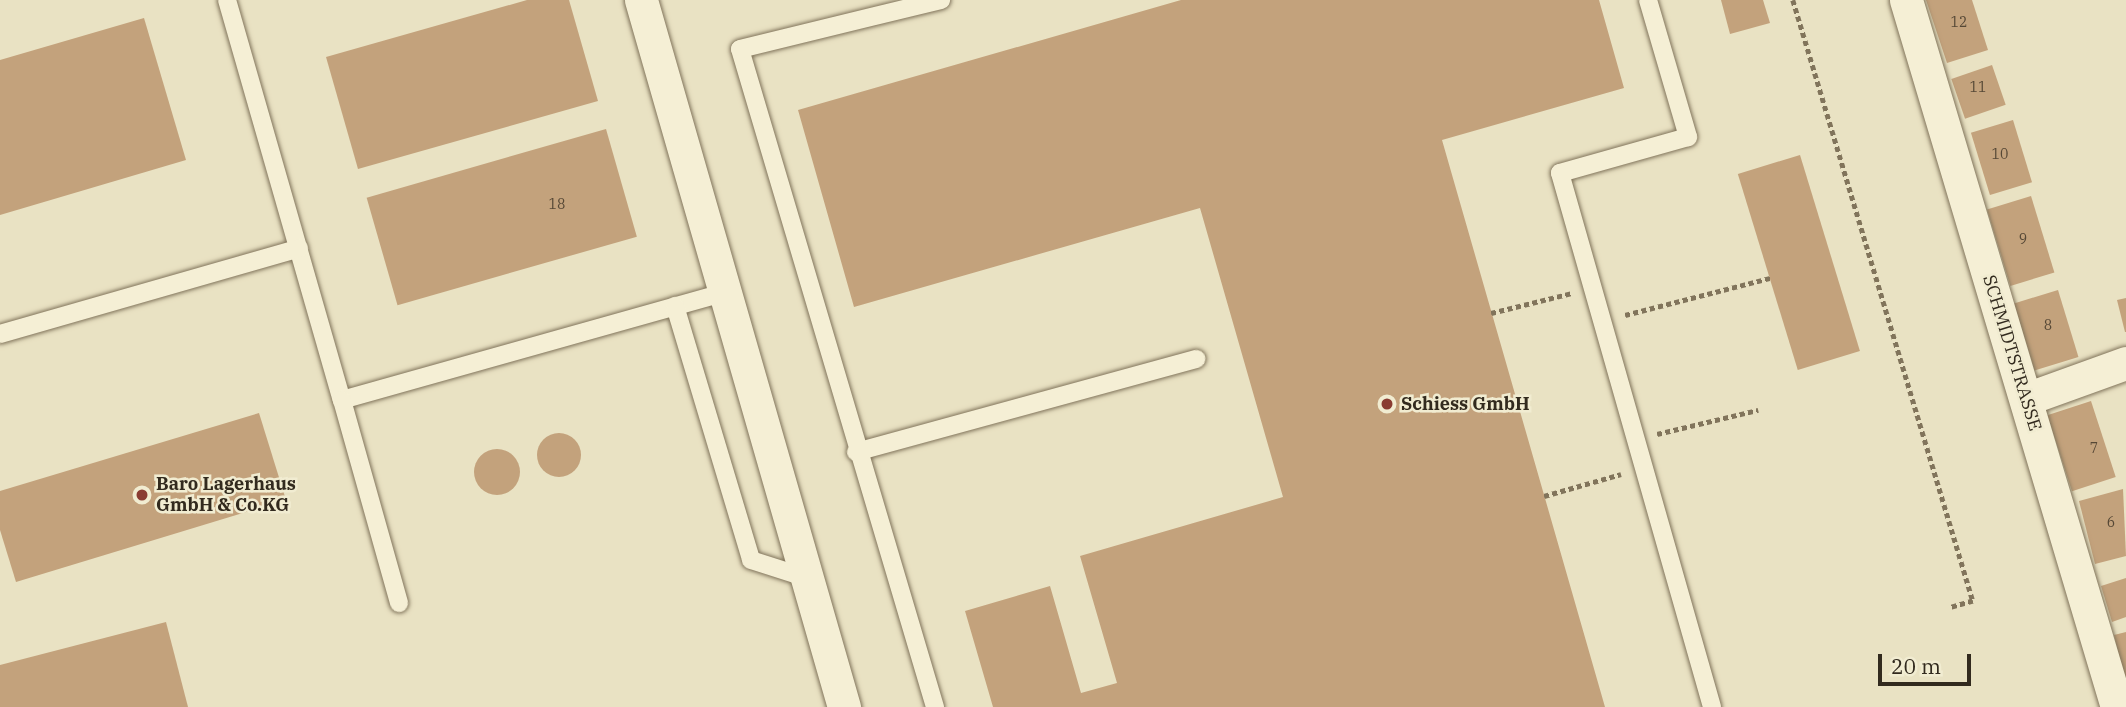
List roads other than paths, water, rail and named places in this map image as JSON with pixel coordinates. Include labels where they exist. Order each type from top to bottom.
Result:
[{"type":"street","points":[[641,0],[844,707]]},
{"type":"street","name":"SCHMIDTSTRASSE","points":[[1906,0],[2117,707]]},
{"type":"street","points":[[2026,399],[2126,363]]},
{"type":"lane","points":[[227,0],[399,603]]},
{"type":"lane","points":[[935,707],[856,452],[740,49],[941,0]]},
{"type":"lane","points":[[1648,0],[1688,137],[1560,173],[1712,707]]},
{"type":"lane","points":[[0,334],[299,248]]},
{"type":"lane","points":[[342,400],[725,292]]},
{"type":"lane","points":[[675,306],[751,561],[807,578]]},
{"type":"lane","points":[[856,452],[1197,359]]},
{"type":"place","name":"Schiess GmbH","points":[[1387,404]]},
{"type":"place","name":"Baro Lagerhaus GmbH & Co.KG","points":[[142,495]]}]
